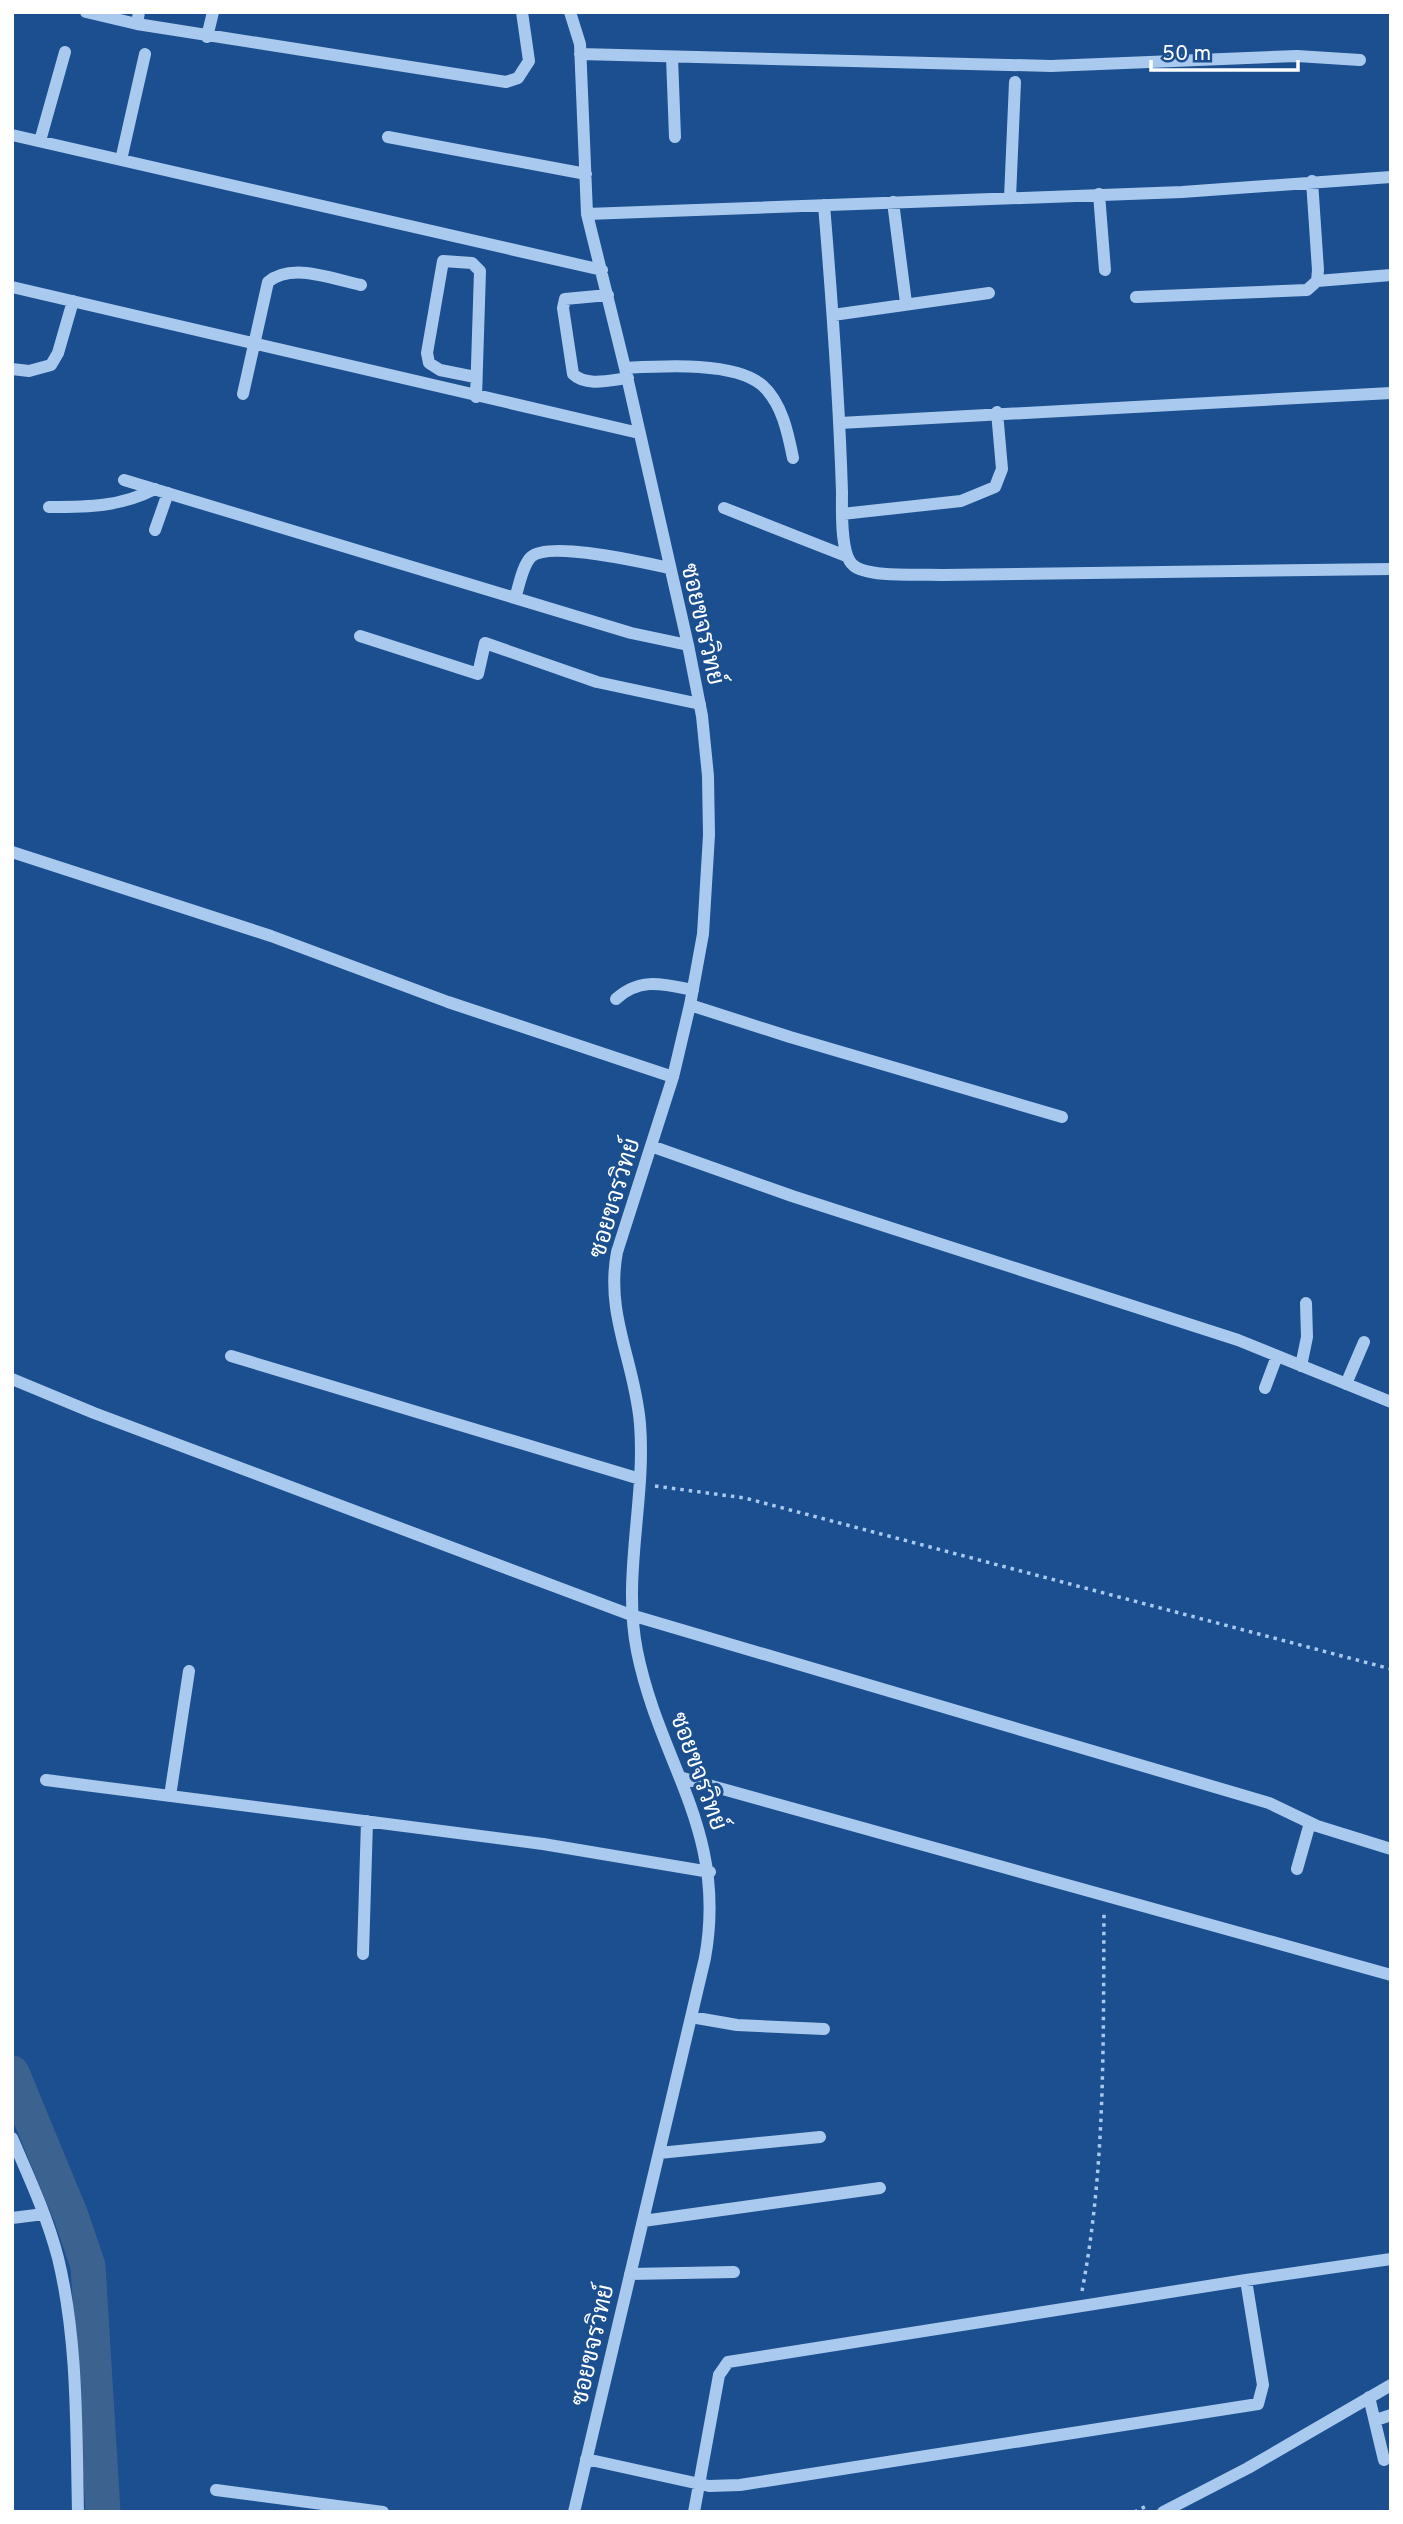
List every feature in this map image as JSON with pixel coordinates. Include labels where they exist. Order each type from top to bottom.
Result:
[{"type":"street","points":[[86,12],[138,18],[208,37],[506,82],[518,78],[529,61],[522,12]]},
{"type":"street","points":[[208,37],[213,12]]},
{"type":"street","name":"ซอยขจรวิทย์","points":[[570,12],[580,54],[587,214],[627,373],[688,645],[700,704],[708,776],[709,835],[703,934],[693,990],[673,1077],[612,1275],[613,1303],[640,1424],[631,1615],[647,1690],[682,1778],[710,1872],[711,1926],[574,2512]]},
{"type":"street","points":[[40,141],[65,52]]},
{"type":"street","points":[[121,160],[145,54]]},
{"type":"street","points":[[580,54],[1051,66],[1297,57],[1360,60]]},
{"type":"street","points":[[671,57],[675,137]]},
{"type":"street","points":[[1010,198],[1015,82]]},
{"type":"street","points":[[12,135],[602,270]]},
{"type":"street","points":[[388,137],[586,174]]},
{"type":"street","points":[[587,214],[1182,192],[1391,177]]},
{"type":"street","points":[[1312,181],[1317,281]]},
{"type":"street","points":[[1099,194],[1105,270]]},
{"type":"street","points":[[893,202],[906,303]]},
{"type":"street","points":[[824,205],[840,423],[842,514],[846,556],[853,566],[863,570],[942,575],[1391,569]]},
{"type":"street","points":[[475,377],[440,370],[429,363],[427,353],[443,261],[472,263],[480,271],[476,397]]},
{"type":"street","points":[[243,394],[268,282],[278,273],[291,271],[361,285]]},
{"type":"street","points":[[1136,297],[1307,290],[1317,281],[1391,275]]},
{"type":"street","points":[[12,287],[639,433]]},
{"type":"street","points":[[833,315],[989,293]]},
{"type":"street","points":[[608,295],[565,299],[563,308],[573,374],[579,380],[702,367],[748,377],[762,386],[776,403],[788,432],[793,458]]},
{"type":"street","points":[[12,369],[29,371],[51,365],[58,354],[73,301]]},
{"type":"street","points":[[840,423],[997,412],[1391,393]]},
{"type":"street","points":[[842,514],[961,501],[995,487],[1002,468],[997,412]]},
{"type":"street","points":[[124,480],[631,633],[688,645]]},
{"type":"street","points":[[49,507],[106,507],[161,491]]},
{"type":"street","points":[[155,530],[161,491]]},
{"type":"street","points":[[724,508],[846,556]]},
{"type":"street","points":[[515,598],[530,558],[550,551],[590,554],[670,568]]},
{"type":"street","points":[[360,636],[478,674],[485,643],[597,682],[700,704]]},
{"type":"street","points":[[12,852],[271,936],[448,1002],[673,1077]]},
{"type":"street","points":[[616,999],[628,988],[639,984],[657,983],[693,990]]},
{"type":"street","points":[[690,1004],[790,1037],[1062,1116]]},
{"type":"street","points":[[651,1146],[792,1196],[1238,1340],[1391,1402]]},
{"type":"street","points":[[1301,1366],[1307,1337],[1306,1303]]},
{"type":"street","points":[[1346,1384],[1364,1342]]},
{"type":"street","points":[[231,1356],[639,1481]]},
{"type":"street","points":[[1265,1388],[1277,1356]]},
{"type":"street","points":[[12,1378],[105,1418],[631,1615],[1269,1802],[1310,1823],[1391,1850]]},
{"type":"street","points":[[170,1796],[189,1671]]},
{"type":"street","points":[[682,1778],[1391,1975]]},
{"type":"street","points":[[46,1780],[543,1844],[710,1872]]},
{"type":"street","points":[[363,1954],[367,1821]]},
{"type":"street","points":[[1297,1869],[1310,1823]]},
{"type":"street","points":[[691,2017],[737,2025],[824,2029]]},
{"type":"street","points":[[659,2153],[820,2137]]},
{"type":"street","points":[[12,2138],[44,2214],[63,2281],[74,2361],[78,2512]]},
{"type":"street","points":[[643,2221],[880,2188]]},
{"type":"street","points":[[12,2218],[44,2214]]},
{"type":"street","points":[[694,2512],[719,2375],[728,2362],[1391,2259]]},
{"type":"street","points":[[630,2274],[734,2272]]},
{"type":"street","points":[[586,2459],[699,2485],[740,2484],[1258,2404],[1263,2395],[1263,2385],[1246,2280]]},
{"type":"street","points":[[1163,2512],[1248,2468],[1391,2385]]},
{"type":"street","points":[[1369,2398],[1384,2460]]},
{"type":"street","points":[[1376,2420],[1391,2415]]},
{"type":"street","points":[[216,2490],[383,2512]]},
{"type":"path","points":[[639,1481],[745,1498],[1391,1670]]},
{"type":"path","points":[[1079,2306],[1095,2225],[1102,2125],[1105,1896]]},
{"type":"waterway","points":[[12,2073],[71,2216],[88,2266],[103,2512]]}]
